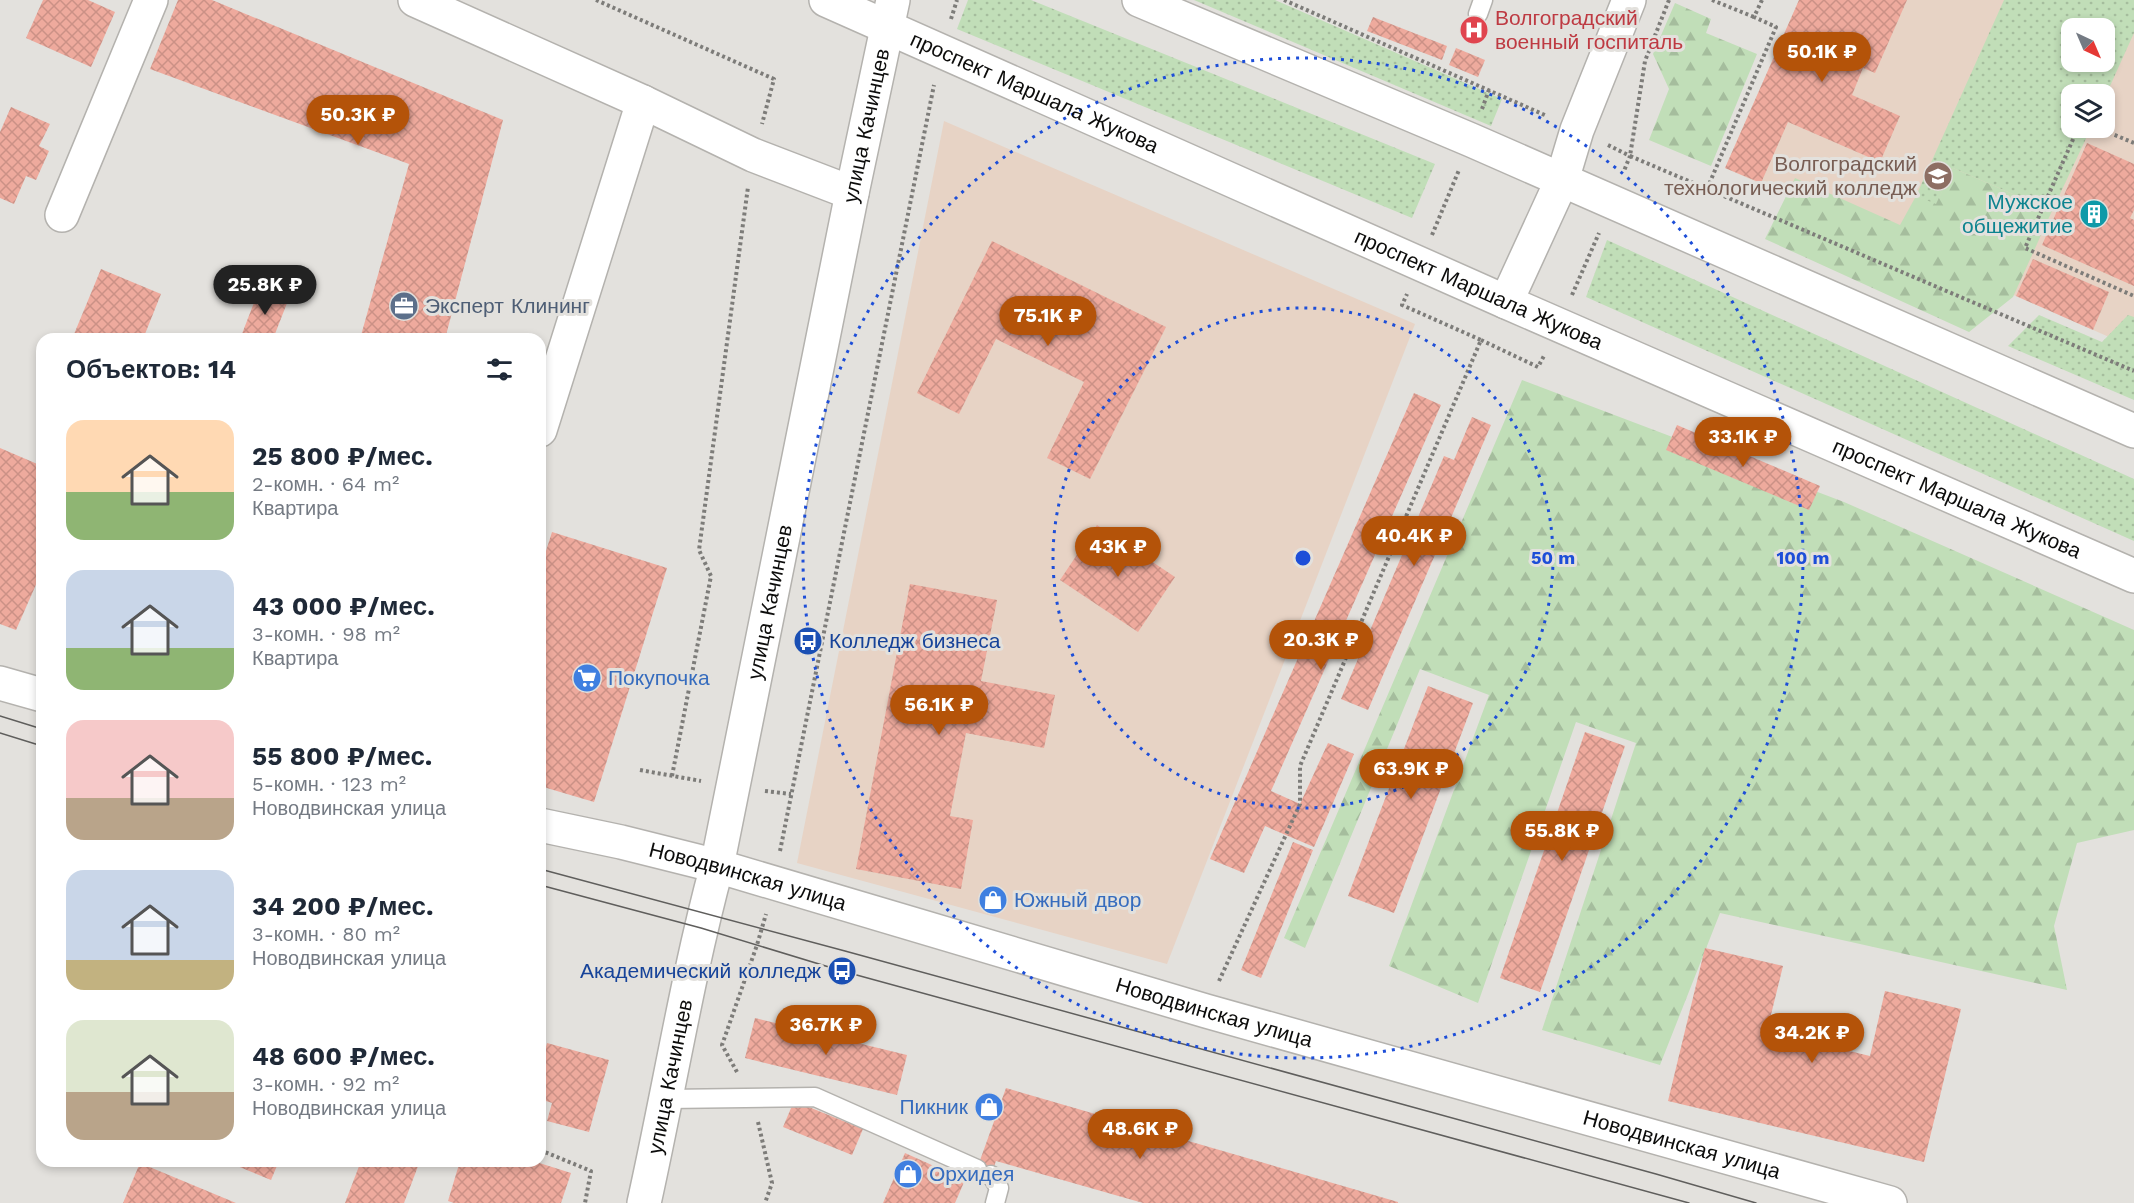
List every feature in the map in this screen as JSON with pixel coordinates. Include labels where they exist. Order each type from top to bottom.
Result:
[{"type":"main road","points":[[62,215],[151,0]]},
{"type":"main road","points":[[415,0],[643,102],[753,155],[852,193]]},
{"type":"main road","name":"проспект Маршала Жукова","points":[[826,0],[890,13],[941,50],[1506,302],[2134,576]]},
{"type":"main road","points":[[1139,0],[1471,140],[2134,431]]},
{"type":"main road","points":[[1506,302],[1562,180],[1577,130],[1629,0]]},
{"type":"main road","name":"улица Качинцев","points":[[644,1203],[667,1099],[694,954],[717,866],[890,13]]},
{"type":"main road","points":[[546,411],[643,102]]},
{"type":"main road","points":[[0,683],[36,693]]},
{"type":"main road","name":"Новодвинская улица","points":[[546,826],[717,866],[1206,1011],[1890,1203]]},
{"type":"lane","points":[[667,1099],[815,1097],[984,1172],[999,1188],[995,1203]]},
{"type":"path","points":[[596,0],[774,79],[753,155],[699,550],[711,576],[672,776]]},
{"type":"path","points":[[765,1203],[772,1183],[752,1098],[722,1046],[757,945],[774,882],[941,50],[957,0]]},
{"type":"path","points":[[1206,1011],[1300,804],[1300,766],[1481,340],[1402,305],[1471,140],[1489,90],[1284,0]]},
{"type":"path","points":[[1669,0],[1645,62],[1630,156],[2134,371]]},
{"type":"path","points":[[1707,189],[1776,27],[1712,0]]},
{"type":"path","points":[[1754,17],[1762,0]]},
{"type":"path","points":[[2115,135],[2134,143]]},
{"type":"path","points":[[2074,138],[2025,248],[2134,296]]},
{"type":"path","points":[[546,1152],[591,1171],[585,1203]]},
{"type":"shaded area","name":"Волгоградский технологический колледж","points":[[1799,0],[2134,0],[2134,348],[1725,168]]},
{"type":"shaded area","points":[[944,121],[1415,324],[1167,964],[797,863]]},
{"type":"green space","points":[[968,0],[1031,0],[1435,164],[1412,218],[957,29]]},
{"type":"green space","points":[[1194,0],[1275,0],[1502,99],[1491,126]]},
{"type":"green space","points":[[2004,0],[2134,0],[2134,33],[2111,84],[2061,84],[2061,138],[2086,138],[2052,211],[1953,168],[1936,205],[1916,196]]},
{"type":"green space","points":[[1675,3],[1711,19],[1706,33],[1757,54],[1711,166],[1649,140],[1669,89],[1653,54]]},
{"type":"green space","points":[[1953,168],[2052,211],[2013,297],[1969,332],[1765,239],[1795,178],[1900,225],[1916,196],[1936,204]]},
{"type":"green space","points":[[1607,240],[2134,479],[2134,541],[1586,297]]},
{"type":"green space","points":[[2039,315],[2102,342],[2128,315],[2134,317],[2134,400],[2008,346]]},
{"type":"green space","points":[[1522,380],[1844,502],[2134,630],[2134,830],[2077,843],[2054,926],[2067,990],[1720,913],[1660,1065],[1542,1030],[1636,743],[1576,722],[1478,1003],[1389,966],[1489,695],[1420,669],[1305,948],[1284,938]]},
{"type":"building","points":[[43,0],[88,0],[115,12],[91,67],[26,38]]},
{"type":"building","points":[[178,0],[212,0],[503,120],[447,333],[362,333],[409,164],[150,69]]},
{"type":"building","points":[[1799,0],[1907,0],[1875,73],[1863,68],[1852,95],[1900,116],[1880,162],[1788,122],[1761,183],[1725,168]]},
{"type":"building","points":[[1373,17],[1447,46],[1442,60],[1367,31]]},
{"type":"building","points":[[1456,48],[1485,60],[1478,77],[1449,65]]},
{"type":"building","points":[[11,107],[50,124],[39,146],[49,151],[36,180],[26,176],[14,204],[0,198],[0,132]]},
{"type":"building","name":"Мужское общежитие","points":[[2087,143],[2134,164],[2134,210],[2130,218],[2134,220],[2134,286],[2042,245]]},
{"type":"building","points":[[992,241],[1166,327],[1090,479],[1047,458],[1084,382],[996,339],[959,414],[917,393]]},
{"type":"building","points":[[2033,259],[2109,292],[2093,330],[2016,296]]},
{"type":"building","points":[[101,269],[161,294],[145,333],[74,333]]},
{"type":"building","points":[[260,287],[289,298],[275,333],[242,333]]},
{"type":"building","points":[[1414,393],[1441,405],[1271,791],[1300,804],[1328,743],[1354,754],[1314,847],[1265,826],[1244,873],[1210,859]]},
{"type":"building","points":[[1472,417],[1491,425],[1368,710],[1341,699],[1444,456],[1454,460]]},
{"type":"building","points":[[1677,425],[1820,486],[1809,510],[1666,450]]},
{"type":"building","points":[[0,448],[36,463],[36,585],[16,630],[0,624]]},
{"type":"building","points":[[1097,525],[1175,577],[1138,632],[1060,580]]},
{"type":"building","name":"Покупочка","points":[[552,532],[667,568],[594,802],[546,788],[546,551]]},
{"type":"building","points":[[910,584],[997,600],[981,681],[1055,695],[1044,748],[966,733],[950,816],[973,820],[961,889],[856,869]]},
{"type":"building","points":[[1428,686],[1473,703],[1394,913],[1348,896]]},
{"type":"building","points":[[1585,732],[1625,746],[1540,992],[1500,978]]},
{"type":"building","points":[[1293,842],[1313,850],[1261,978],[1241,970]]},
{"type":"building","points":[[1705,948],[1783,966],[1767,1031],[1870,1056],[1885,991],[1961,1009],[1924,1162],[1668,1101]]},
{"type":"building","points":[[755,1018],[907,1055],[897,1095],[745,1058]]},
{"type":"building","points":[[547,1043],[609,1060],[589,1132],[547,1121],[552,1103],[546,1101]]},
{"type":"building","points":[[1006,1088],[1398,1203],[1143,1203],[996,1161],[988,1183],[974,1177]]},
{"type":"building","points":[[794,1101],[863,1129],[852,1155],[783,1127]]},
{"type":"building","points":[[905,1153],[965,1180],[955,1203],[883,1203]]},
{"type":"building","points":[[546,1165],[571,1173],[561,1203],[454,1203],[448,1201],[458,1167],[546,1167]]},
{"type":"building","points":[[138,1167],[150,1167],[236,1203],[123,1203]]},
{"type":"building","points":[[240,1167],[276,1167],[271,1180]]},
{"type":"building","points":[[359,1167],[418,1167],[404,1203],[345,1203]]},
{"type":"tram line","points":[[0,716],[36,727]]},
{"type":"tram line","points":[[0,733],[36,744]]},
{"type":"tram line","points":[[546,871],[1756,1203]]},
{"type":"tram line","points":[[546,887],[701,928],[842,971],[1689,1203]]},
{"type":"place","name":"Волгоградский военный госпиталь","points":[[1474,30]]},
{"type":"place","name":"Волгоградский технологический колледж","points":[[1938,176]]},
{"type":"place","name":"Мужское общежитие","points":[[2094,214]]},
{"type":"place","name":"Эксперт Клининг","points":[[404,306]]},
{"type":"place","name":"Колледж бизнеса","points":[[808,641]]},
{"type":"place","name":"Покупочка","points":[[587,678]]},
{"type":"place","name":"Южный двор","points":[[993,900]]},
{"type":"place","name":"Академический колледж","points":[[842,971]]},
{"type":"place","name":"Пикник","points":[[989,1107]]},
{"type":"place","name":"Орхидея","points":[[908,1174]]}]
